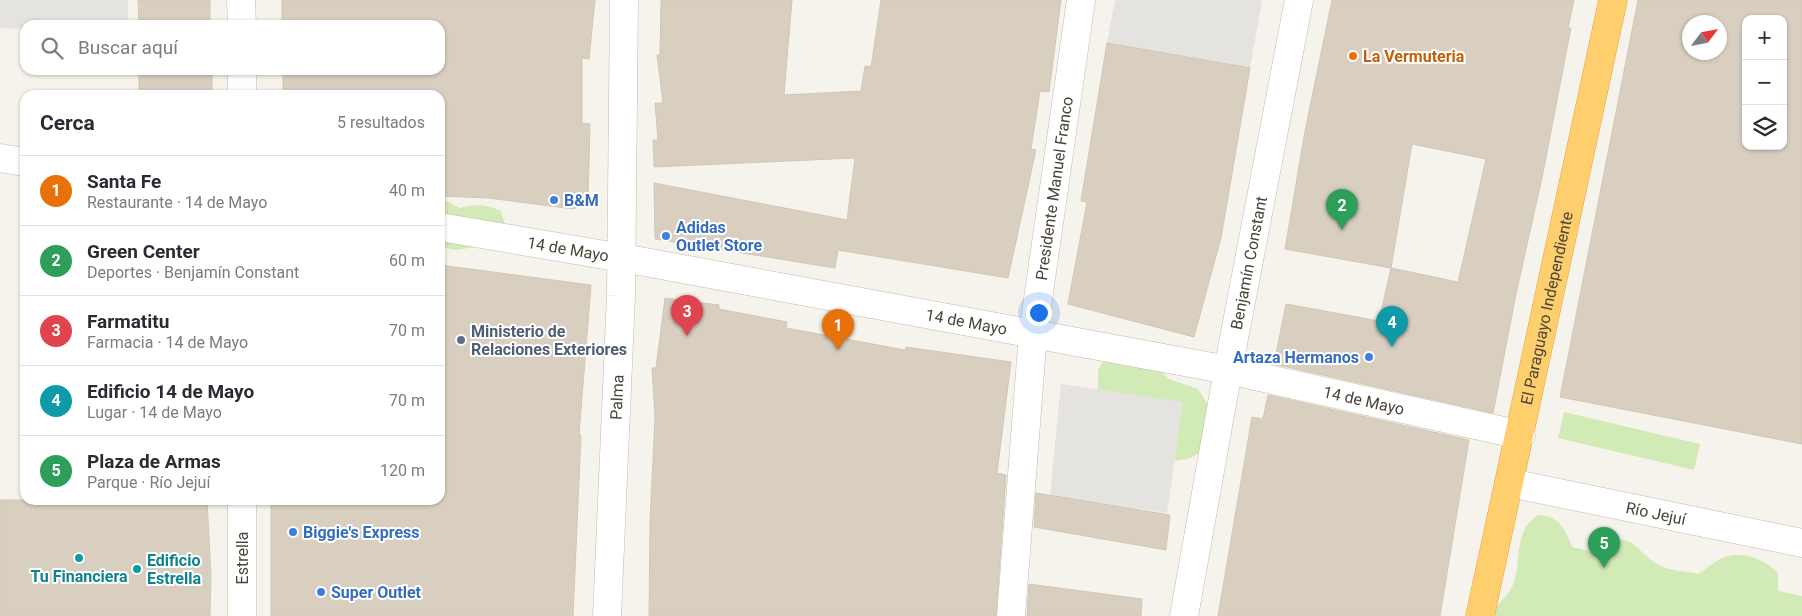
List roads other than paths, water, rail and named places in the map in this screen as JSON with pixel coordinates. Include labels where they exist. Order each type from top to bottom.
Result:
[{"type":"highway","name":"El Paraguayo Independiente","points":[[1480,616],[1614,0]]},
{"type":"street","points":[[242,0],[242,20]]},
{"type":"street","name":"Palma","points":[[607,616],[622,258],[624,0]]},
{"type":"street","name":"Presidente Manuel Franco","points":[[1011,616],[1033,334],[1081,0]]},
{"type":"street","name":"Benjamín Constant","points":[[1184,616],[1228,370],[1299,0]]},
{"type":"street","points":[[242,75],[242,90]]},
{"type":"street","points":[[0,158],[20,161]]},
{"type":"street","name":"14 de Mayo","points":[[445,228],[622,258],[1228,370],[1520,435]]},
{"type":"street","name":"Río Jejuí","points":[[1510,483],[1802,544]]},
{"type":"street","name":"Estrella","points":[[242,505],[242,616]]},
{"type":"place","name":"La Vermuteria","points":[[1353,56]]},
{"type":"place","name":"B&M","points":[[554,200]]},
{"type":"place","name":"Green Center","points":[[1342,230]]},
{"type":"place","name":"Adidas Outlet Store","points":[[666,236]]},
{"type":"place","name":"Farmatitu","points":[[687,336]]},
{"type":"place","name":"Ministerio de Relaciones Exteriores","points":[[461,340]]},
{"type":"place","name":"Edificio 14 de Mayo","points":[[1392,347]]},
{"type":"place","name":"Santa Fe","points":[[838,350]]},
{"type":"place","name":"Artaza Hermanos","points":[[1369,357]]},
{"type":"place","name":"Biggie's Express","points":[[293,532]]},
{"type":"place","name":"Tu Financiera","points":[[79,558]]},
{"type":"place","name":"Plaza de Armas","points":[[1604,568]]},
{"type":"place","name":"Edificio Estrella","points":[[137,569]]},
{"type":"place","name":"Super Outlet","points":[[321,592]]}]
